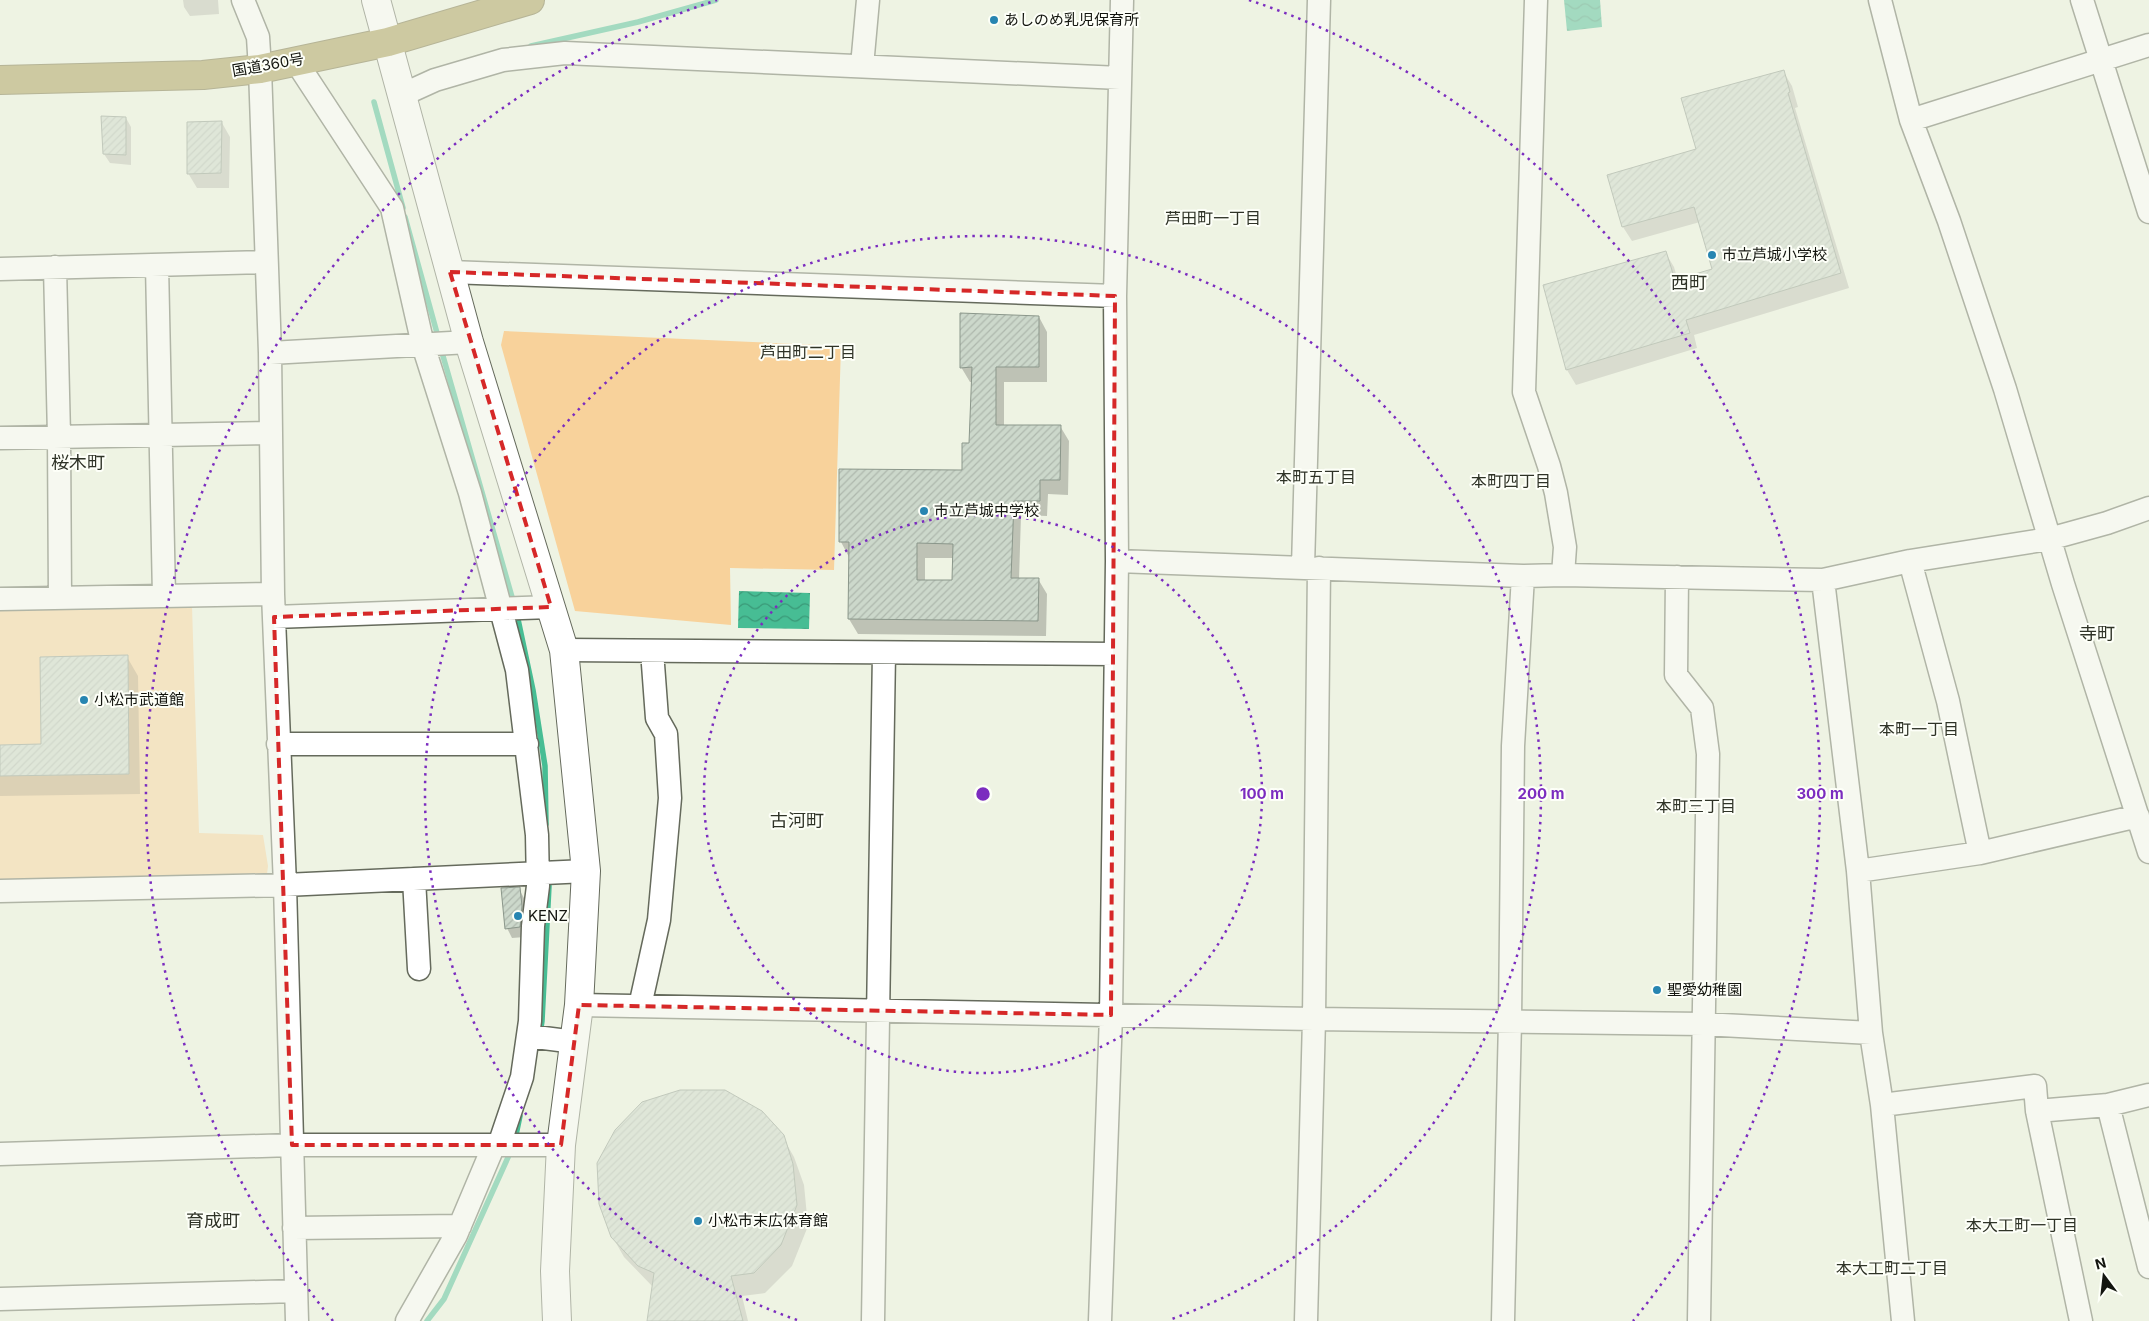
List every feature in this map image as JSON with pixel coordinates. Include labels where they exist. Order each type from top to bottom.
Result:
[{"type":"highway","name":"国道360号","points":[[0,80],[203,75],[260,69],[295,60],[388,42],[530,0]]},
{"type":"street","points":[[243,0],[258,37],[260,69],[270,353],[273,594],[285,885],[296,1321]]},
{"type":"street","points":[[376,0],[469,342],[564,650],[586,871],[579,1005],[546,1038],[522,1077],[496,1145],[460,1226],[407,1321]]},
{"type":"street","points":[[862,66],[868,0]]},
{"type":"street","points":[[1100,1321],[1111,1015],[1117,561],[1116,296],[1122,0]]},
{"type":"street","points":[[1306,1321],[1314,1019],[1311,568],[1319,0]]},
{"type":"street","points":[[1536,0],[1524,392],[1556,493],[1565,547],[1563,575]]},
{"type":"street","points":[[1880,0],[1911,120],[1949,221],[2005,389],[2049,539],[2149,852]]},
{"type":"street","points":[[2082,0],[2149,212]]},
{"type":"street","points":[[1911,120],[2149,45]]},
{"type":"street","points":[[402,95],[435,80],[502,60],[565,53],[1120,78]]},
{"type":"street","points":[[295,60],[392,208],[423,345],[470,493],[517,670],[537,836],[538,874],[533,926],[533,983],[546,1038],[561,1145],[555,1271],[557,1321]]},
{"type":"street","points":[[0,269],[266,262]]},
{"type":"street","points":[[157,265],[164,596]]},
{"type":"street","points":[[55,267],[60,598]]},
{"type":"street","points":[[450,272],[1116,296]]},
{"type":"street","points":[[270,353],[469,342]]},
{"type":"street","points":[[0,438],[271,433]]},
{"type":"street","points":[[1117,561],[1523,576],[1563,575],[1823,580],[1910,562],[2049,539],[2107,523],[2149,508]]},
{"type":"street","points":[[1910,562],[1948,701],[1980,853]]},
{"type":"street","points":[[1503,1321],[1510,1021],[1513,746],[1523,576]]},
{"type":"street","points":[[1677,577],[1676,675],[1702,708],[1708,754],[1699,1321]]},
{"type":"street","points":[[1823,580],[1858,871],[1871,1033],[1882,1105],[1903,1321]]},
{"type":"street","points":[[0,599],[273,594]]},
{"type":"street","points":[[274,617],[551,607]]},
{"type":"street","points":[[564,650],[1115,654]]},
{"type":"street","points":[[640,1006],[659,920],[670,798],[666,734],[657,718],[652,651]]},
{"type":"street","points":[[873,1321],[884,653]]},
{"type":"street","points":[[278,744],[527,744]]},
{"type":"street","points":[[1858,871],[1980,853],[2138,816]]},
{"type":"street","points":[[0,891],[285,885],[586,871]]},
{"type":"street","points":[[414,879],[419,969]]},
{"type":"street","points":[[579,1005],[1314,1019],[1704,1024],[1871,1033]]},
{"type":"street","points":[[1882,1105],[2035,1086],[2037,1111],[2081,1321]]},
{"type":"street","points":[[2037,1111],[2108,1105],[2149,1095]]},
{"type":"street","points":[[2108,1105],[2149,1267]]},
{"type":"street","points":[[0,1154],[292,1145],[561,1145]]},
{"type":"street","points":[[294,1228],[460,1226]]},
{"type":"street","points":[[0,1299],[296,1291]]},
{"type":"highlighted area","points":[[450,272],[1115,296],[1111,1015],[579,1005],[561,1145],[292,1145],[274,617],[551,607]]},
{"type":"shaded area","points":[[504,331],[841,346],[834,570],[730,568],[731,625],[575,611],[501,345]]},
{"type":"shaded area","points":[[192,606],[199,833],[263,835],[268,866],[267,874],[0,883],[0,610]]},
{"type":"water","points":[[1564,0],[1600,0],[1602,27],[1567,31]]},
{"type":"water","points":[[739,591],[810,593],[809,629],[738,628]]},
{"type":"building","points":[[1784,70],[1790,92],[1788,93],[1841,273],[1686,320],[1690,333],[1566,370],[1543,285],[1666,251],[1675,280],[1712,269],[1694,207],[1622,227],[1607,175],[1696,149],[1681,98]]},
{"type":"building","points":[[101,116],[126,117],[126,155],[103,154]]},
{"type":"building","points":[[222,121],[221,173],[187,174],[187,122]]},
{"type":"building","points":[[960,313],[1039,316],[1039,367],[996,367],[996,425],[1061,425],[1060,480],[1040,480],[1040,501],[1014,501],[1011,578],[1039,578],[1038,621],[848,619],[849,542],[839,542],[839,469],[962,470],[962,443],[969,443],[972,367],[960,368]],"holes":[[[917,543],[953,544],[952,580],[917,580]]]},
{"type":"building","name":"小松市武道館","points":[[128,655],[129,774],[0,776],[0,745],[41,744],[40,657]]},
{"type":"building","name":"KENZ","points":[[520,887],[522,906],[520,927],[505,929],[501,888]]},
{"type":"building","name":"小松市末広体育館","points":[[680,1090],[725,1090],[762,1111],[784,1135],[793,1164],[797,1205],[781,1245],[754,1273],[731,1276],[743,1321],[647,1321],[654,1273],[638,1266],[611,1237],[599,1204],[597,1163],[615,1130],[642,1102]]},
{"type":"waterway","points":[[531,46],[638,22],[716,0]]},
{"type":"waterway","points":[[374,102],[403,208]]},
{"type":"waterway","points":[[405,217],[437,333]]},
{"type":"waterway","points":[[443,356],[512,597]]},
{"type":"waterway","points":[[518,619],[533,690],[545,766],[546,824]]},
{"type":"waterway","points":[[540,1034],[549,886]]},
{"type":"waterway","points":[[516,1135],[520,1116]]},
{"type":"waterway","points":[[427,1321],[444,1299],[510,1153]]},
{"type":"place","name":"あしのめ乳児保育所","points":[[994,20]]},
{"type":"place","name":"市立芦城小学校","points":[[1712,255]]},
{"type":"place","name":"市立芦城中学校","points":[[924,511]]},
{"type":"place","name":"小松市武道館","points":[[84,700]]},
{"type":"place","name":"KENZ","points":[[518,916]]},
{"type":"place","name":"聖愛幼稚園","points":[[1657,990]]},
{"type":"place","name":"小松市末広体育館","points":[[698,1221]]},
{"type":"district","name":"芦田町一丁目","points":[[1213,218]]},
{"type":"district","name":"西町","points":[[1689,283]]},
{"type":"district","name":"芦田町二丁目","points":[[808,352]]},
{"type":"district","name":"桜木町","points":[[78,463]]},
{"type":"district","name":"本町五丁目","points":[[1316,477]]},
{"type":"district","name":"本町四丁目","points":[[1511,481]]},
{"type":"district","name":"寺町","points":[[2097,634]]},
{"type":"district","name":"本町一丁目","points":[[1919,729]]},
{"type":"district","name":"本町三丁目","points":[[1696,806]]},
{"type":"district","name":"古河町","points":[[797,821]]},
{"type":"district","name":"育成町","points":[[213,1221]]},
{"type":"district","name":"本大工町一丁目","points":[[2022,1225]]},
{"type":"district","name":"本大工町二丁目","points":[[1892,1268]]}]
